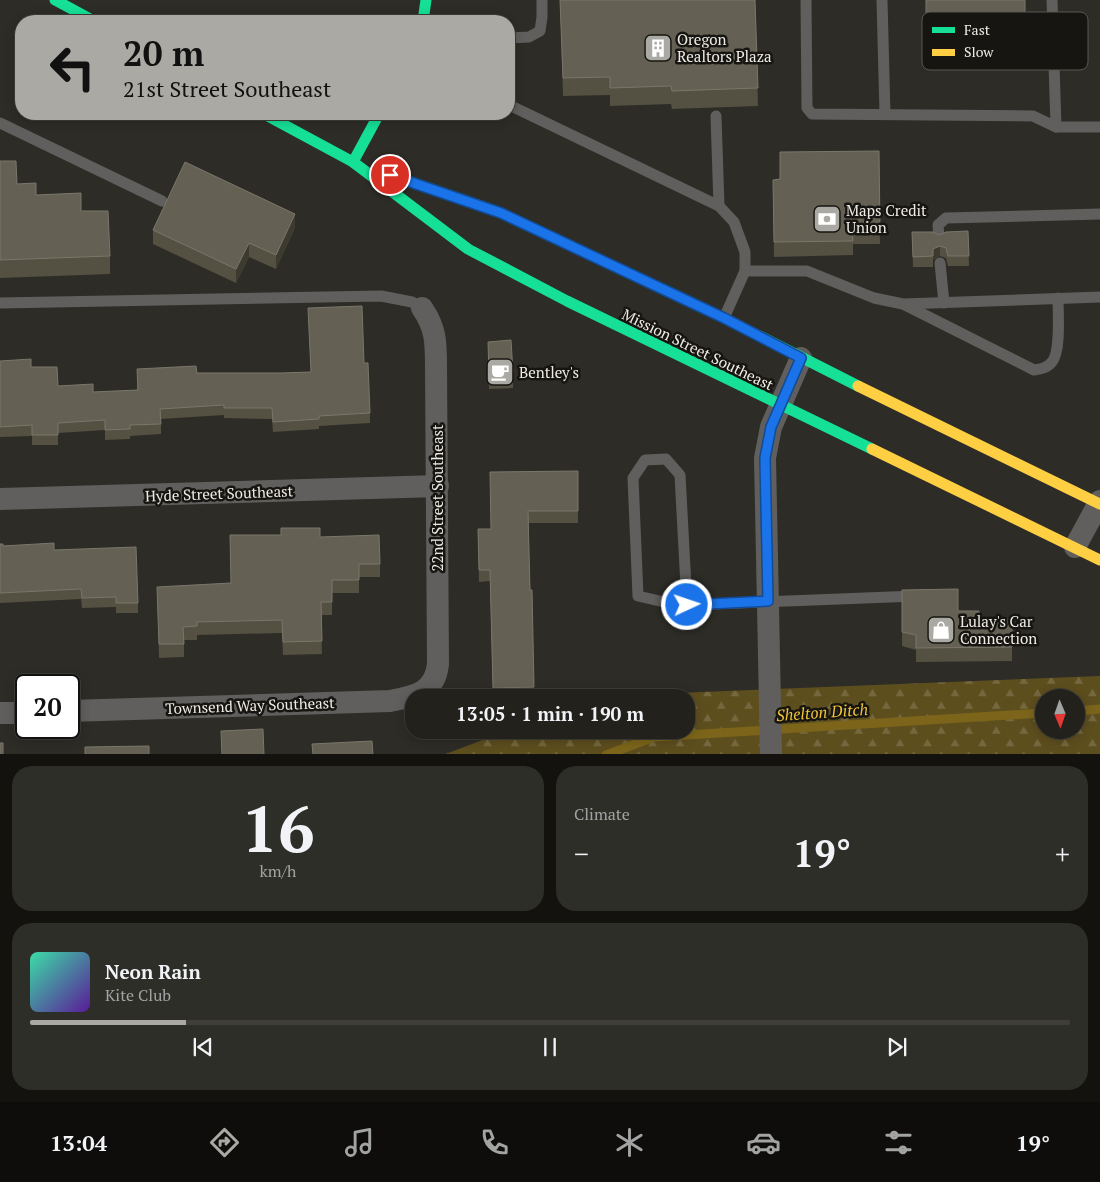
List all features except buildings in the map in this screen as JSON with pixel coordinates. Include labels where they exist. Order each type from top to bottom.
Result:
[{"type":"main road","points":[[55,0],[83,15]]},
{"type":"main road","points":[[424,15],[426,0]]},
{"type":"main road","name":"Mission Street Southeast","points":[[275,120],[353,162],[468,249],[567,301],[780,406],[1100,560]]},
{"type":"main road","points":[[353,162],[376,120]]},
{"type":"main road","name":"Mission Street Southeast","points":[[353,162],[501,213],[724,318],[801,358],[1099,503]]},
{"type":"street","name":"22nd Street Southeast","points":[[422,308],[430,319],[436,337],[438,664],[437,677],[428,688]]},
{"type":"street","points":[[771,754],[765,458],[771,427],[801,358]]},
{"type":"street","name":"Hyde Street Southeast","points":[[0,499],[438,486]]},
{"type":"street","points":[[1075,547],[1099,503]]},
{"type":"street","name":"Townsend Way Southeast","points":[[80,711],[390,701],[411,697],[428,688]]},
{"type":"street","points":[[0,713],[15,713]]},
{"type":"lane","points":[[515,38],[529,37],[540,30],[542,0]]},
{"type":"lane","points":[[806,0],[806,108],[812,114],[1033,116],[1059,127],[1100,127]]},
{"type":"lane","points":[[882,0],[885,114]]},
{"type":"lane","points":[[1056,70],[1059,127]]},
{"type":"lane","points":[[515,108],[719,206],[734,222],[745,252],[745,271],[724,318]]},
{"type":"lane","points":[[716,116],[719,206]]},
{"type":"lane","points":[[0,123],[162,202]]},
{"type":"lane","points":[[939,238],[938,225],[946,218],[1100,214]]},
{"type":"lane","points":[[940,263],[944,303]]},
{"type":"lane","points":[[745,271],[807,271],[874,298],[903,304],[1100,297]]},
{"type":"lane","points":[[0,303],[382,296],[412,302],[422,308]]},
{"type":"lane","points":[[903,304],[1034,370],[1045,368],[1053,361],[1057,350],[1058,298]]},
{"type":"lane","points":[[687,605],[680,475],[666,459],[645,460],[634,478],[638,596],[677,605],[687,605],[928,596]]},
{"type":"green space","points":[[1100,676],[1100,754],[446,754],[485,739],[695,739],[695,692]]},
{"type":"waterway","name":"Shelton Ditch","points":[[1085,710],[1100,709]]},
{"type":"waterway","name":"Shelton Ditch","points":[[609,754],[654,737],[1035,714]]},
{"type":"traffic: fast","points":[[55,0],[83,15]]},
{"type":"traffic: fast","points":[[424,15],[426,0]]},
{"type":"traffic: fast","points":[[275,120],[353,162],[468,249],[567,301],[872,449]]},
{"type":"traffic: fast","points":[[353,162],[376,120]]},
{"type":"traffic: fast","points":[[376,170],[501,213],[724,318],[858,386]]},
{"type":"traffic: slow","points":[[858,386],[1100,504]]},
{"type":"traffic: slow","points":[[872,449],[1100,560]]},
{"type":"place","name":"Oregon Realtors Plaza","points":[[658,48]]},
{"type":"place","name":"Maps Credit Union","points":[[827,219]]},
{"type":"place","name":"Bentley's","points":[[500,372]]},
{"type":"place","name":"Lulay's Car Connection","points":[[941,630]]},
{"type":"route","points":[[390,175],[501,213],[724,318],[801,358],[771,427],[765,458],[768,601],[687,605]]}]
